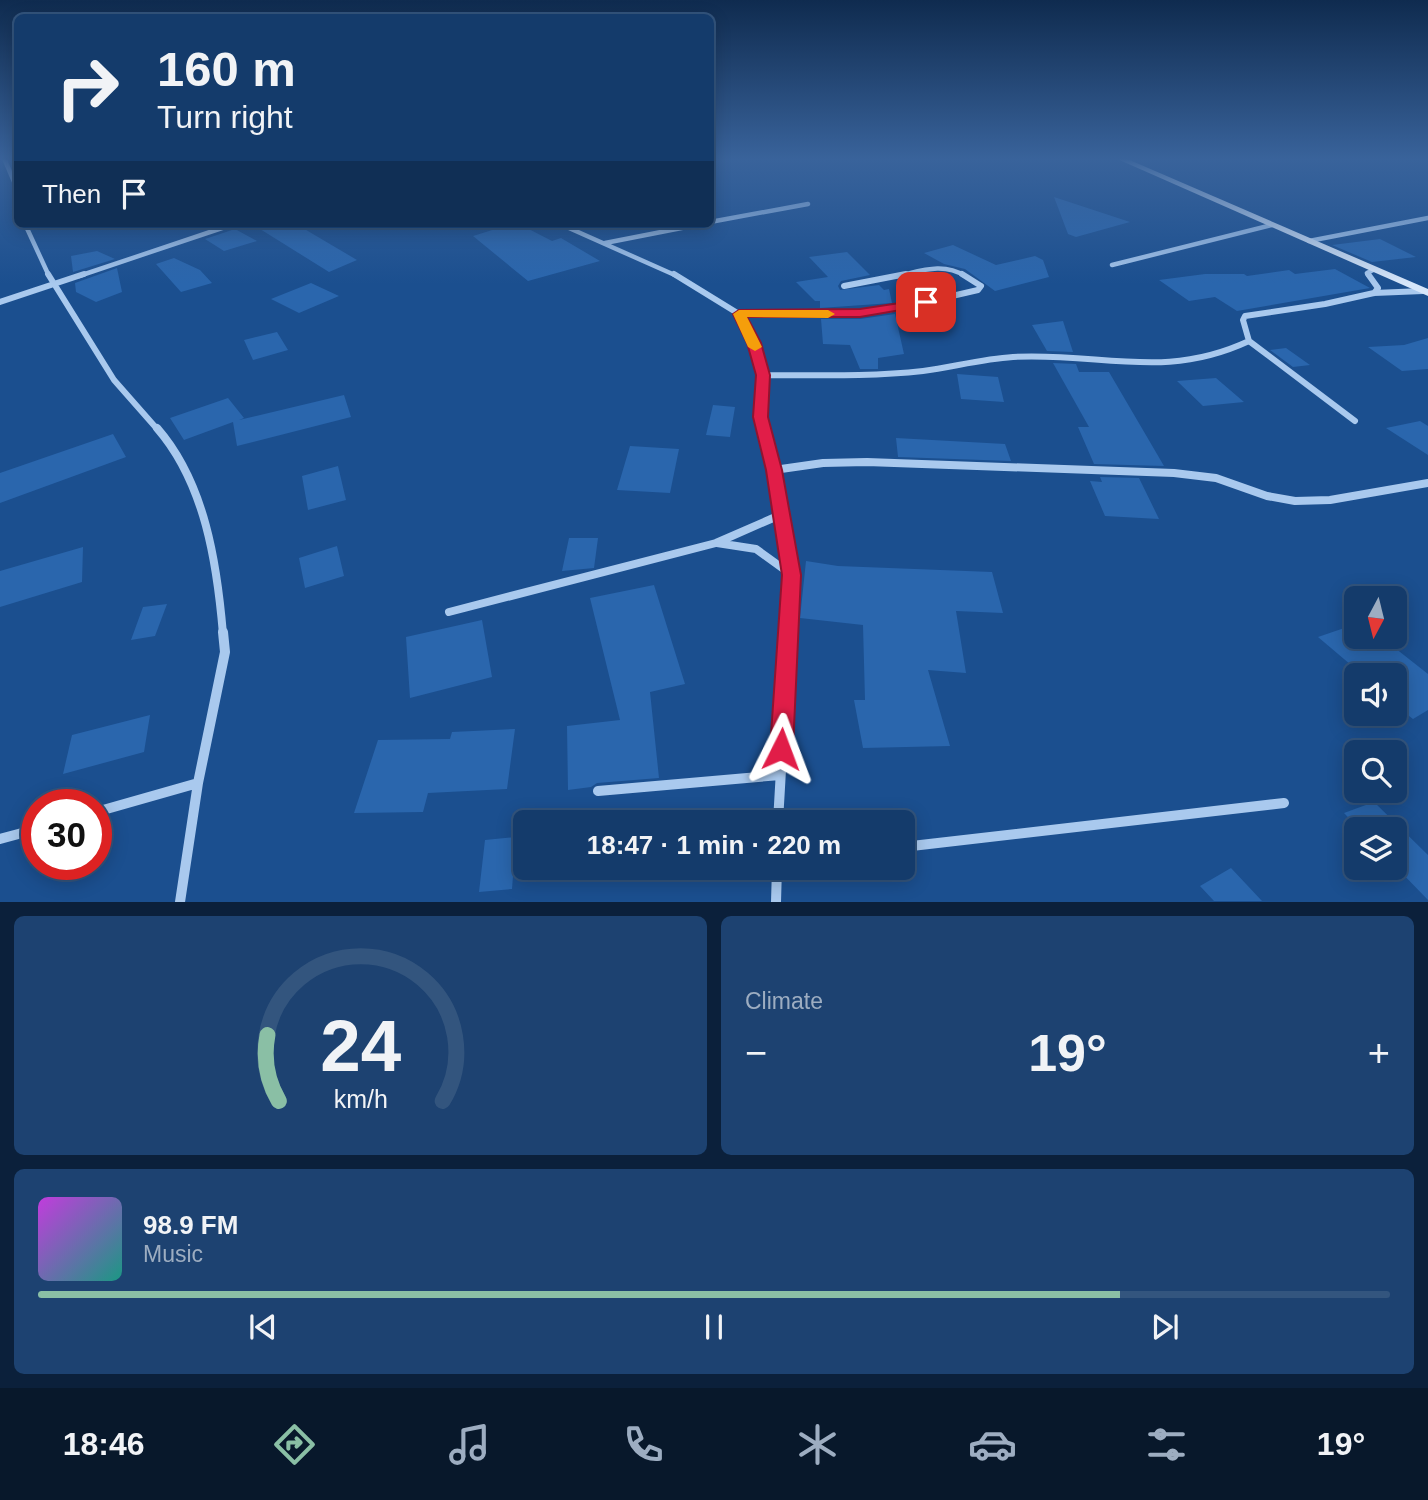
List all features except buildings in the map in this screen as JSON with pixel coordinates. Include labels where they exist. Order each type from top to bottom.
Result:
[{"type":"street","points":[[1215,200],[1425,292]]},
{"type":"street","points":[[714,221],[808,204]]},
{"type":"street","points":[[1309,242],[1354,231],[1404,225],[1428,218]]},
{"type":"street","points":[[1112,265],[1272,225]]},
{"type":"street","points":[[27,228],[52,284],[114,380],[173,447],[203,514],[219,583],[225,652],[198,783],[180,901]]},
{"type":"street","points":[[0,302],[222,228]]},
{"type":"street","points":[[569,228],[663,268],[739,314],[754,343],[763,375],[760,417],[774,470],[792,575],[778,810]]},
{"type":"street","points":[[604,243],[681,228]]},
{"type":"street","points":[[739,314],[860,313],[900,308],[978,290],[981,286],[953,268],[941,267],[844,286]]},
{"type":"street","points":[[1373,270],[1367,273],[1378,288],[1374,293]]},
{"type":"street","points":[[1355,421],[1249,341],[1243,320],[1245,316],[1374,293],[1425,292]]},
{"type":"street","points":[[763,375],[892,373],[1013,357],[1171,364],[1204,361],[1227,354],[1249,341]]},
{"type":"street","points":[[774,470],[823,463],[867,462],[1174,473],[1221,480],[1265,496],[1312,501],[1348,499],[1391,487],[1428,482]]},
{"type":"street","points":[[449,612],[716,543],[780,515]]},
{"type":"street","points":[[716,543],[756,549],[792,575]]},
{"type":"street","points":[[598,791],[779,775]]},
{"type":"street","points":[[112,807],[198,783]]},
{"type":"street","points":[[915,846],[1284,803]]},
{"type":"street","points":[[0,839],[21,833]]},
{"type":"street","points":[[776,901],[777,880]]},
{"type":"slow traffic","points":[[755,347],[739,314],[828,314]]},
{"type":"route","points":[[781,749],[792,575],[774,470],[760,417],[763,375],[754,343],[739,314],[860,313],[926,302]]}]
